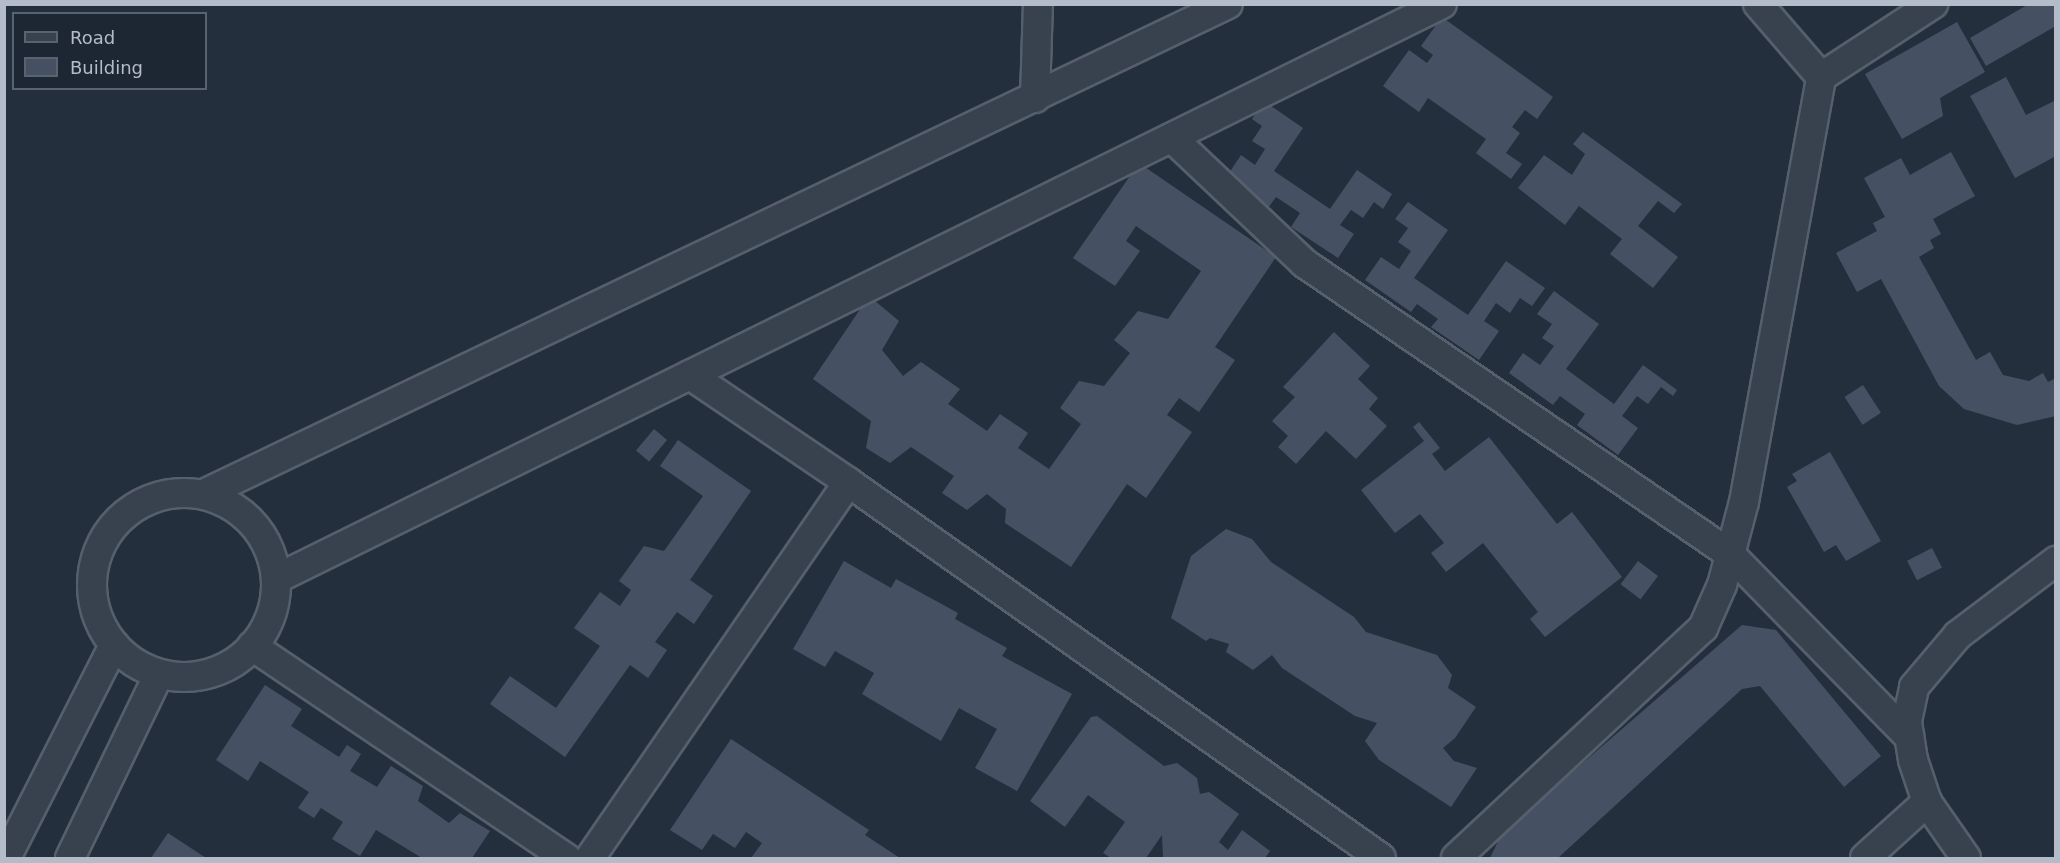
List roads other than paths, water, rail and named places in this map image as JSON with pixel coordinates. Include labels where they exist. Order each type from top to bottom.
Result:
[{"type":"street","points":[[1035,98],[1038,4]]},
{"type":"street","points":[[204,494],[1228,4]]},
{"type":"street","points":[[276,579],[1442,4]]},
{"type":"street","points":[[1758,4],[1821,77]]},
{"type":"street","points":[[1456,858],[1694,640],[1716,601],[1743,502],[1821,77],[1933,4]]},
{"type":"street","points":[[1172,138],[1304,263],[1730,554],[1909,737]]},
{"type":"street","points":[[690,375],[848,482],[1381,858]]},
{"type":"street","points":[[590,858],[848,482]]},
{"type":"street","points":[[175,493],[204,494],[232,506],[254,525],[270,550],[276,579],[273,608],[252,646],[233,662],[210,673],[185,677],[159,674],[135,663],[114,645],[99,621],[92,593],[94,564],[104,538],[123,516],[147,500],[175,493]]},
{"type":"street","points":[[1966,858],[1927,802],[1909,737],[1907,721],[1914,687],[1958,635],[2055,561]]},
{"type":"street","points":[[6,858],[114,645]]},
{"type":"street","points":[[252,646],[566,858]]},
{"type":"street","points":[[70,858],[159,674]]},
{"type":"street","points":[[1865,858],[1927,802]]}]
